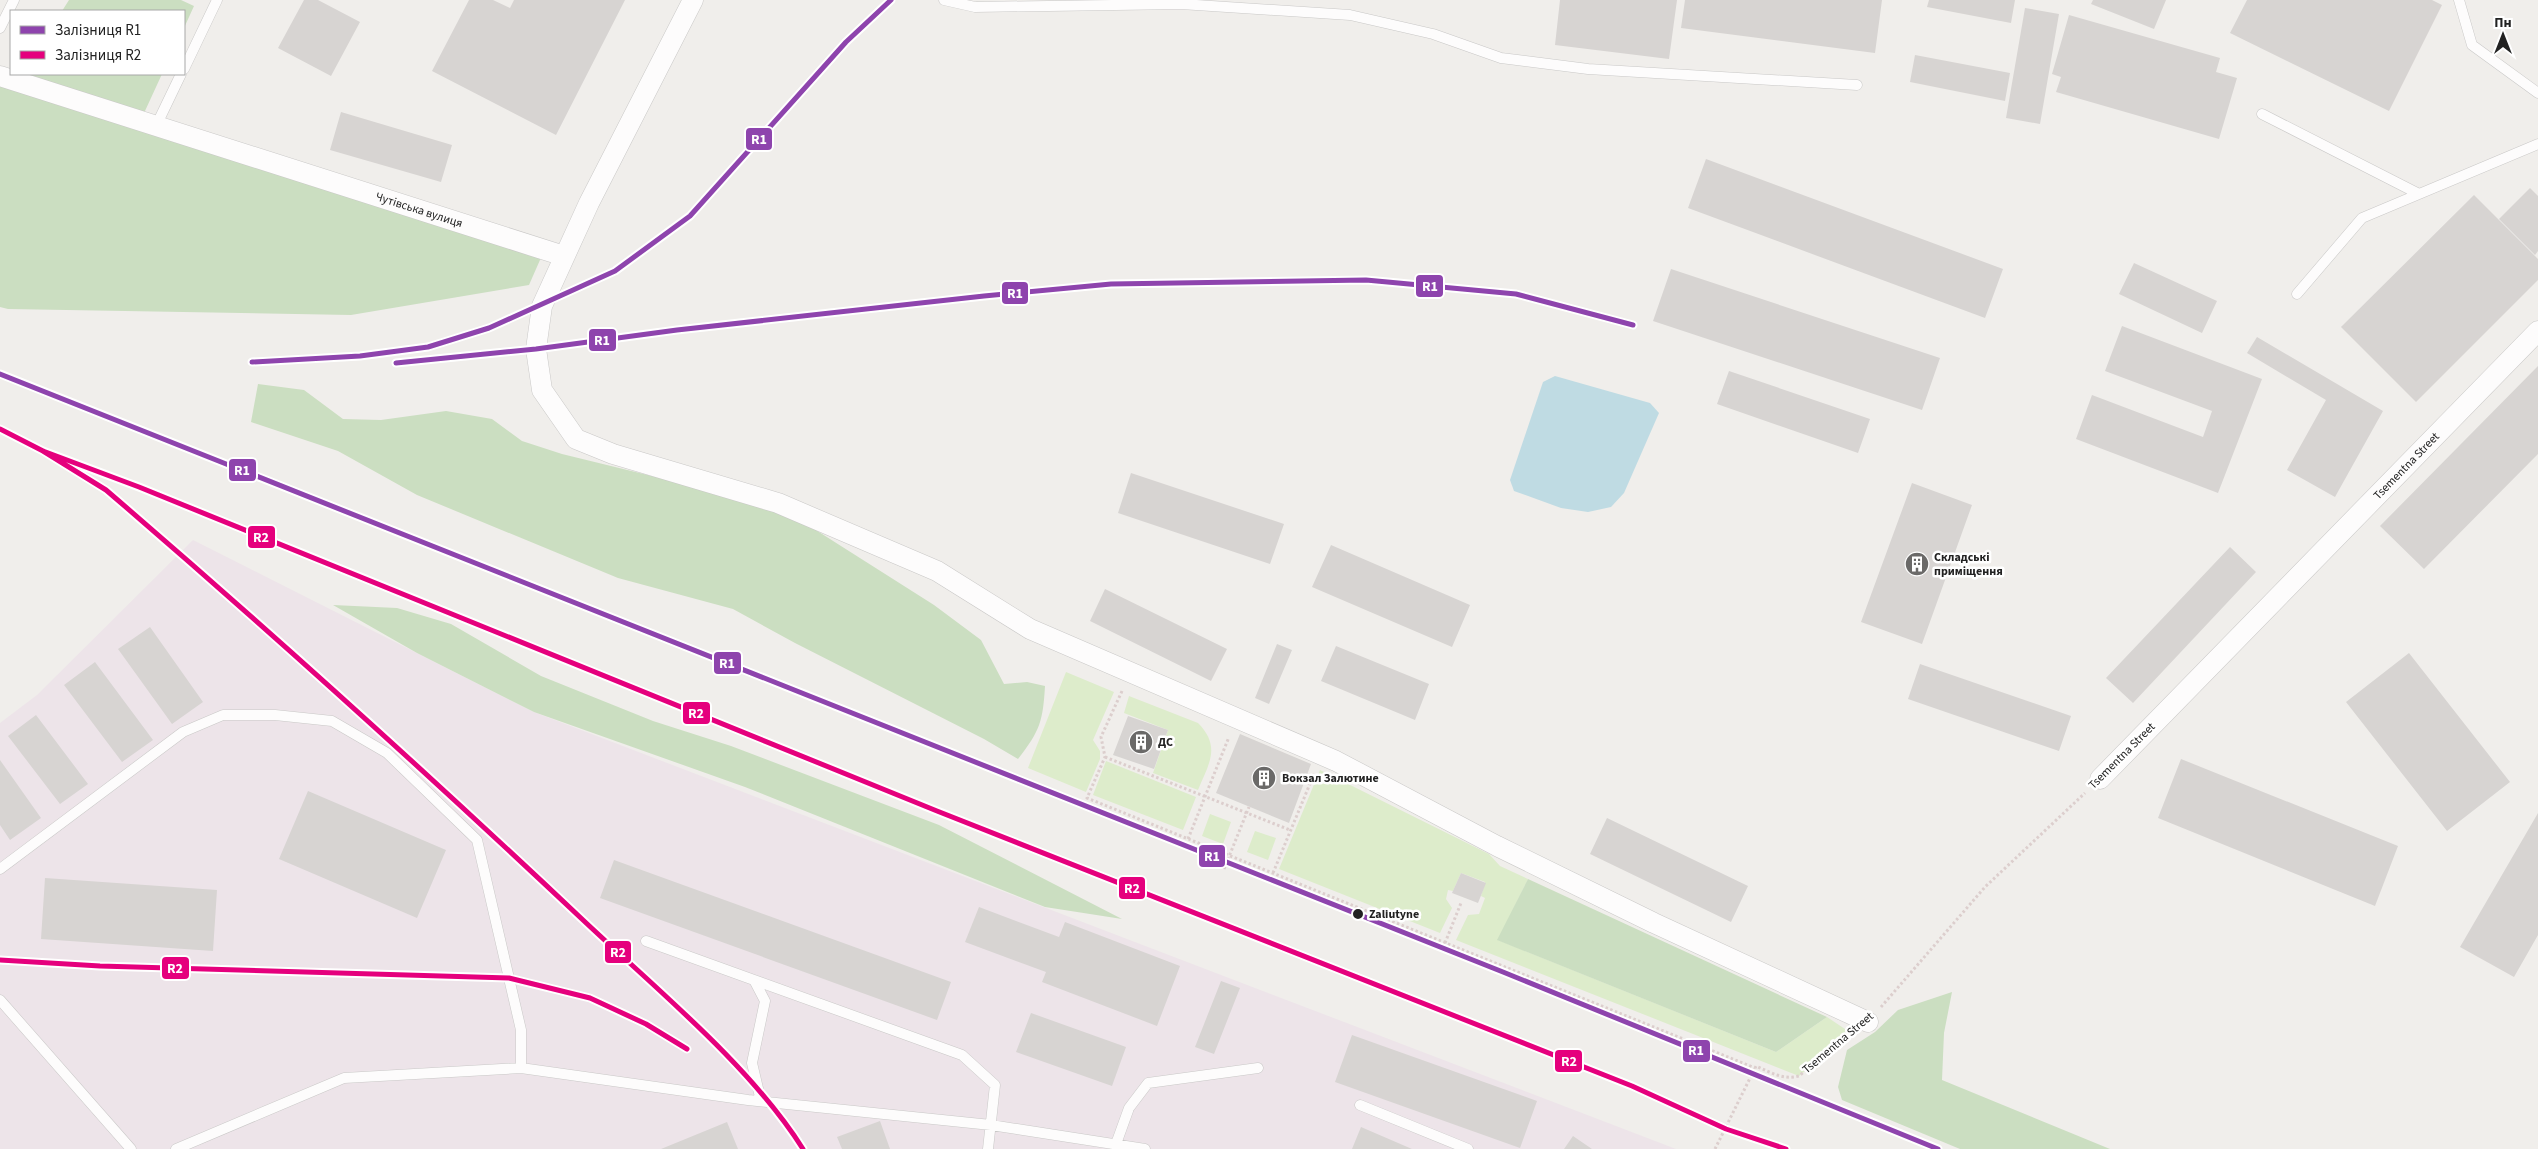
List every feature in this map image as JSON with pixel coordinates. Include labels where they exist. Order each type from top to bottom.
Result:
[{"type":"street","points":[[693,0],[564,256],[542,306],[536,349],[542,390],[576,439],[613,454],[778,503],[937,570],[1030,629],[1321,755],[1497,846],[1628,910],[1868,1022]]},
{"type":"street","name":"Чутівська вулиця","points":[[0,76],[564,256]]},
{"type":"street","name":"Tsementna Street","points":[[2100,779],[2538,331]]},
{"type":"lane","points":[[0,28],[14,0]]},
{"type":"lane","points":[[185,67],[217,0]]},
{"type":"lane","points":[[944,0],[975,7],[1181,4],[1350,15],[1433,34],[1501,58],[1588,69],[1857,86]]},
{"type":"lane","points":[[2459,0],[2472,45],[2538,93]]},
{"type":"lane","points":[[156,126],[182,75]]},
{"type":"lane","points":[[2262,114],[2418,194]]},
{"type":"lane","points":[[2298,294],[2362,218],[2538,144]]},
{"type":"lane","points":[[0,869],[183,732],[223,714],[275,714],[332,721],[387,753],[477,840],[520,1030],[520,1068]]},
{"type":"lane","points":[[646,941],[962,1054],[995,1085],[988,1149]]},
{"type":"lane","points":[[754,980],[765,1002],[752,1063],[761,1101]]},
{"type":"lane","points":[[0,1000],[131,1149]]},
{"type":"lane","points":[[176,1149],[344,1078],[520,1068],[761,1101],[990,1125],[1144,1149]]},
{"type":"lane","points":[[1116,1144],[1129,1108],[1148,1083],[1258,1068]]},
{"type":"lane","points":[[1360,1105],[1468,1149]]},
{"type":"path","points":[[1130,673],[1101,737],[1105,757],[1290,830]]},
{"type":"path","points":[[1188,839],[1237,718]]},
{"type":"path","points":[[1273,873],[1321,755]]},
{"type":"path","name":"Tsementna Street","points":[[1105,757],[1087,798],[1755,1068],[1756,1066],[1777,1076],[1791,1078],[1800,1076],[1851,1033],[1868,1022],[1985,887],[2100,779]]},
{"type":"path","points":[[1224,869],[1249,807]]},
{"type":"path","points":[[1445,943],[1461,903]]},
{"type":"path","points":[[1715,1149],[1755,1068]]},
{"type":"shaded area","points":[[193,540],[534,712],[1676,1149],[0,1149],[0,723],[37,695]]},
{"type":"green space","points":[[69,0],[181,0],[194,6],[185,26],[185,10],[63,10]]},
{"type":"green space","points":[[0,66],[10,70],[10,75],[162,75],[139,124],[547,244],[529,285],[351,315],[8,309],[0,307]]},
{"type":"green space","points":[[258,384],[304,390],[343,419],[381,420],[446,411],[492,419],[522,441],[562,454],[762,503],[800,520],[934,605],[981,640],[1004,684],[1027,682],[1045,686],[1043,708],[1036,733],[1018,759],[984,739],[795,643],[733,609],[618,578],[417,495],[338,451],[251,422]]},
{"type":"green space","points":[[333,605],[397,608],[451,624],[541,676],[653,721],[731,746],[939,825],[1122,919],[1045,907],[745,787],[534,712],[417,653]]},
{"type":"green space","points":[[1066,672],[1114,692],[1093,740],[1100,751],[1100,759],[1086,792],[1028,768]]},
{"type":"green space","points":[[1129,696],[1198,723],[1205,732],[1210,740],[1211,756],[1198,790],[1153,773],[1168,730],[1124,713]]},
{"type":"green space","points":[[1106,761],[1196,797],[1183,830],[1093,795]]},
{"type":"green space","points":[[1320,770],[1489,854],[1500,866],[1528,879],[1498,940],[1776,1052],[1827,1017],[1851,1033],[1799,1076],[1456,940],[1468,915],[1479,914],[1485,898],[1481,896],[1485,882],[1461,873],[1453,891],[1448,890],[1446,899],[1452,908],[1440,933],[1279,869]]},
{"type":"green space","points":[[1210,814],[1231,822],[1223,844],[1202,836]]},
{"type":"green space","points":[[1255,831],[1276,838],[1268,860],[1247,852]]},
{"type":"green space","points":[[1528,879],[1827,1017],[1776,1052],[1497,940]]},
{"type":"green space","points":[[1952,992],[1944,1033],[1942,1080],[2110,1149],[1960,1149],[1842,1100],[1838,1087],[1847,1050],[1875,1032],[1898,1010]]},
{"type":"water","points":[[1555,376],[1650,403],[1659,413],[1624,493],[1611,507],[1588,512],[1561,508],[1514,491],[1510,480],[1543,382]]},
{"type":"building","points":[[304,0],[318,0],[360,22],[331,76],[278,48]]},
{"type":"building","points":[[469,0],[493,0],[510,8],[514,0],[625,0],[556,135],[432,71]]},
{"type":"building","points":[[1560,0],[1677,0],[1669,59],[1555,45]]},
{"type":"building","points":[[1685,0],[1882,0],[1875,53],[1681,28]]},
{"type":"building","points":[[1929,0],[2015,0],[2011,23],[1927,7]]},
{"type":"building","points":[[2093,0],[2166,0],[2154,29],[2091,4]]},
{"type":"building","points":[[2247,0],[2432,0],[2442,5],[2389,111],[2230,33]]},
{"type":"building","points":[[2025,8],[2059,14],[2040,124],[2006,118]]},
{"type":"building","points":[[2069,15],[2220,58],[2216,72],[2237,78],[2219,139],[2056,92],[2061,77],[2052,74]]},
{"type":"building","points":[[1915,55],[2010,73],[2005,101],[1910,82]]},
{"type":"building","points":[[341,112],[452,145],[441,182],[330,150]]},
{"type":"building","points":[[1706,159],[2003,269],[1985,318],[1688,208]]},
{"type":"building","points":[[2530,188],[2538,196],[2538,251],[2535,255],[2499,219]]},
{"type":"building","points":[[2474,195],[2538,259],[2538,280],[2416,402],[2341,327]]},
{"type":"building","points":[[2134,263],[2217,301],[2202,333],[2119,294]]},
{"type":"building","points":[[1671,269],[1940,358],[1922,410],[1653,321]]},
{"type":"building","points":[[2122,326],[2262,379],[2218,493],[2076,439],[2092,395],[2203,437],[2212,411],[2105,371]]},
{"type":"building","points":[[2257,337],[2383,411],[2335,497],[2287,470],[2326,400],[2247,353]]},
{"type":"building","points":[[2538,366],[2538,454],[2424,569],[2380,526]]},
{"type":"building","points":[[1729,371],[1870,419],[1858,453],[1717,404]]},
{"type":"building","points":[[1131,473],[1284,524],[1270,564],[1118,513]]},
{"type":"building","name":"Складські приміщення","points":[[1912,483],[1972,505],[1922,644],[1861,622]]},
{"type":"building","points":[[1331,545],[1470,605],[1452,647],[1312,587]]},
{"type":"building","points":[[2230,547],[2256,572],[2133,703],[2106,678]]},
{"type":"building","points":[[1105,589],[1227,649],[1211,681],[1090,621]]},
{"type":"building","points":[[150,627],[203,702],[172,724],[118,649]]},
{"type":"building","points":[[1277,644],[1292,650],[1269,704],[1255,698]]},
{"type":"building","points":[[1336,646],[1429,684],[1415,720],[1321,681]]},
{"type":"building","points":[[2409,653],[2510,782],[2447,831],[2346,702]]},
{"type":"building","points":[[95,662],[153,740],[122,762],[64,685]]},
{"type":"building","points":[[1920,664],[2071,716],[2059,751],[1908,699]]},
{"type":"building","points":[[36,715],[88,784],[60,804],[8,736]]},
{"type":"building","name":"ДС","points":[[1128,716],[1168,730],[1154,769],[1113,755]]},
{"type":"building","name":"Вокзал Залютине","points":[[1240,734],[1311,764],[1289,823],[1216,793]]},
{"type":"building","points":[[2181,759],[2398,846],[2375,906],[2158,818]]},
{"type":"building","points":[[0,760],[41,818],[10,840],[0,825]]},
{"type":"building","points":[[308,791],[446,850],[417,918],[279,859]]},
{"type":"building","points":[[2538,813],[2538,935],[2514,977],[2460,947]]},
{"type":"building","points":[[1607,818],[1748,886],[1731,922],[1590,854]]},
{"type":"building","points":[[614,860],[951,982],[937,1020],[600,898]]},
{"type":"building","points":[[1461,873],[1486,883],[1478,903],[1452,893]]},
{"type":"building","points":[[45,878],[217,890],[213,951],[41,939]]},
{"type":"building","points":[[979,907],[1059,937],[1065,922],[1180,966],[1157,1026],[1042,982],[1046,972],[965,942]]},
{"type":"building","points":[[1221,981],[1240,988],[1214,1054],[1195,1047]]},
{"type":"building","points":[[1031,1013],[1126,1047],[1112,1086],[1016,1052]]},
{"type":"building","points":[[1352,1035],[1537,1101],[1520,1148],[1335,1082]]},
{"type":"building","points":[[880,1121],[890,1149],[842,1149],[837,1137]]},
{"type":"building","points":[[727,1122],[738,1149],[661,1149]]},
{"type":"building","points":[[1361,1127],[1412,1149],[1352,1149]]},
{"type":"building","points":[[1573,1136],[1592,1149],[1564,1149]]},
{"type":"rail line","name":"R1","points":[[252,362],[360,356],[428,347],[489,328],[615,271],[690,216],[846,42],[891,0]]},
{"type":"rail line","name":"R1","points":[[396,363],[536,349],[677,330],[984,296],[1111,284],[1366,280],[1516,294],[1633,325]]},
{"type":"rail line","name":"R1","points":[[0,374],[1503,972],[1938,1149]]},
{"type":"rail line","name":"R2","points":[[0,429],[43,451],[106,490],[287,648],[700,1028],[756,1087],[803,1149]]},
{"type":"rail line","name":"R2","points":[[43,451],[139,487],[937,811],[1632,1086],[1726,1129],[1786,1149]]},
{"type":"rail line","name":"R2","points":[[0,960],[100,966],[509,978],[590,998],[646,1024],[687,1049]]},
{"type":"place","name":"Складські приміщення","points":[[1917,564]]},
{"type":"place","name":"ДС","points":[[1141,742]]},
{"type":"place","name":"Вокзал Залютине","points":[[1264,778]]},
{"type":"place","name":"Zaliutyne","points":[[1358,914]]}]
